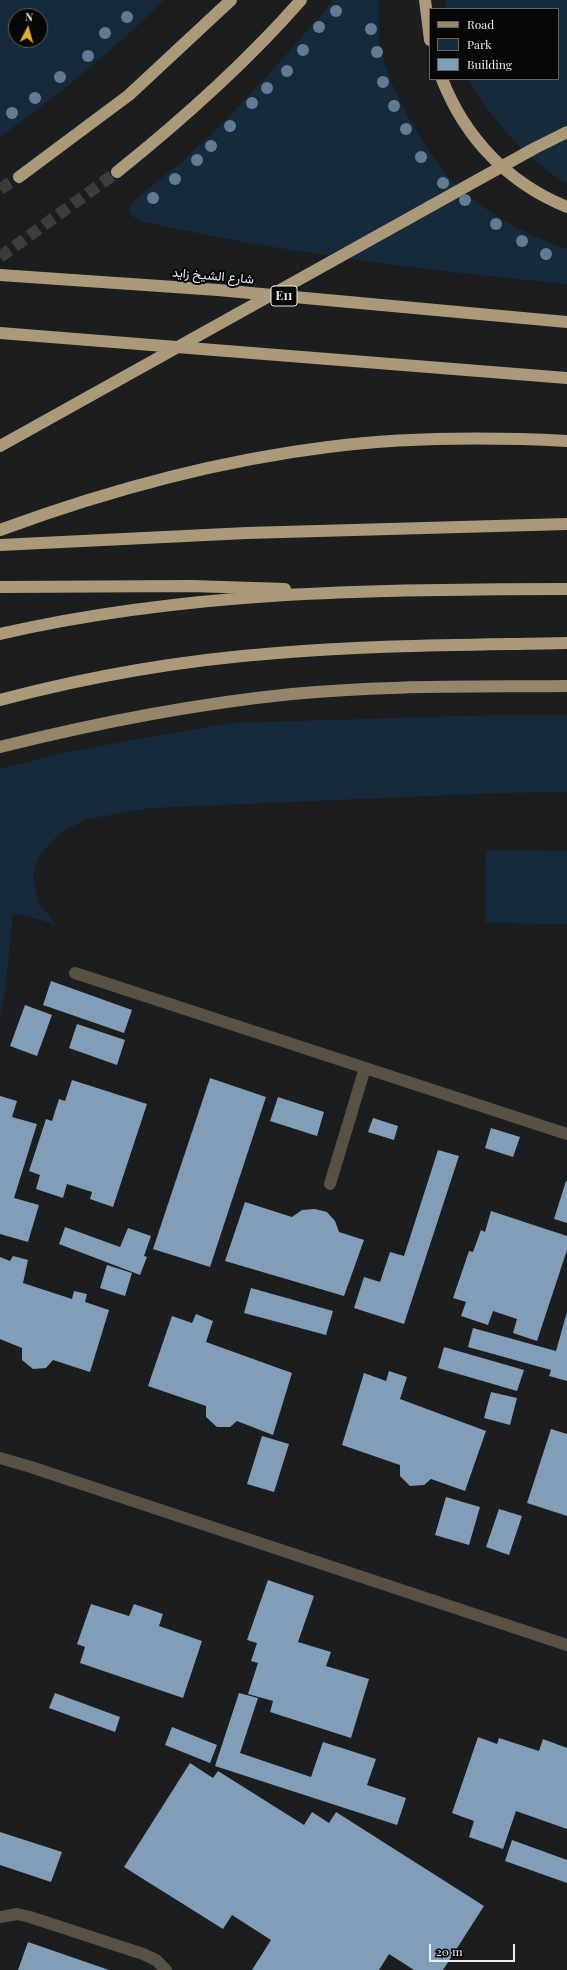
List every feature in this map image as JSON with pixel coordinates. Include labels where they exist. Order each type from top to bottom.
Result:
[{"type":"highway","points":[[19,177],[129,95],[231,0]]},
{"type":"highway","points":[[117,172],[172,128],[224,80],[302,0]]},
{"type":"highway","points":[[425,0],[429,32]]},
{"type":"highway","points":[[442,80],[458,111],[476,139],[498,164],[524,186],[567,207]]},
{"type":"highway","points":[[0,446],[535,148],[567,132]]},
{"type":"highway","name":"شارع الشيخ زايد","points":[[0,275],[218,290],[567,322]]},
{"type":"highway","points":[[0,333],[567,378]]},
{"type":"highway","points":[[0,530],[119,490],[188,472],[250,459],[328,447],[396,442],[465,439],[567,441]]},
{"type":"highway","points":[[0,545],[247,533],[567,524]]},
{"type":"highway","points":[[0,587],[226,586],[331,594]]},
{"type":"highway","points":[[0,634],[100,614],[174,604],[257,597],[567,589]]},
{"type":"highway","points":[[0,700],[81,681],[145,669],[275,653],[357,648],[567,643]]},
{"type":"main road","points":[[0,747],[123,719],[210,704],[292,694],[376,689],[567,686]]},
{"type":"street","points":[[75,973],[567,1134]]},
{"type":"street","points":[[330,1184],[365,1068]]},
{"type":"street","points":[[0,1458],[567,1645]]},
{"type":"street","points":[[0,1917],[16,1914],[30,1917],[156,1960],[166,1970]]},
{"type":"green space","points":[[0,0],[164,0],[145,19],[85,72],[0,137]]},
{"type":"green space","points":[[334,0],[379,0],[379,38],[383,60],[399,100],[423,142],[436,161],[461,190],[483,207],[541,239],[567,249],[567,284],[460,273],[300,251],[141,221],[132,215],[130,212],[130,206],[143,193],[186,158],[244,101]]},
{"type":"green space","points":[[446,0],[567,0],[567,183],[540,165],[525,152],[486,107],[470,80],[559,80],[559,8],[446,8]]},
{"type":"green space","points":[[496,715],[567,715],[567,792],[500,793],[151,808],[87,819],[59,834],[39,856],[33,876],[38,902],[56,924],[13,913],[5,992],[0,1019],[0,769],[66,752],[229,723]]},
{"type":"green space","points":[[486,850],[567,851],[567,924],[485,923]]},
{"type":"building","points":[[51,981],[132,1010],[124,1033],[43,1005]]},
{"type":"building","points":[[25,1005],[52,1015],[37,1056],[10,1046]]},
{"type":"building","points":[[77,1024],[125,1040],[117,1065],[69,1048]]},
{"type":"building","points":[[210,1078],[266,1097],[210,1267],[153,1249]]},
{"type":"building","points":[[72,1080],[147,1104],[113,1207],[90,1199],[92,1192],[67,1184],[63,1198],[36,1189],[40,1175],[29,1171],[46,1119],[52,1121],[59,1099],[65,1101]]},
{"type":"building","points":[[0,1096],[17,1101],[12,1117],[37,1124],[14,1198],[39,1205],[28,1242],[0,1234]]},
{"type":"building","points":[[278,1097],[324,1112],[317,1136],[270,1121]]},
{"type":"building","points":[[373,1118],[398,1126],[394,1140],[368,1132]]},
{"type":"building","points":[[491,1128],[520,1137],[513,1157],[485,1148]]},
{"type":"building","points":[[438,1150],[459,1156],[404,1324],[354,1308],[364,1277],[380,1282],[390,1252],[404,1256]]},
{"type":"building","points":[[567,1181],[567,1223],[554,1219]]},
{"type":"building","points":[[245,1202],[292,1217],[302,1210],[315,1209],[327,1212],[335,1221],[339,1232],[364,1240],[344,1296],[225,1261]]},
{"type":"building","points":[[491,1211],[567,1236],[567,1250],[537,1341],[513,1333],[517,1319],[493,1311],[488,1325],[461,1316],[466,1302],[453,1298],[469,1251],[473,1252],[481,1230],[485,1232]]},
{"type":"building","points":[[65,1227],[120,1247],[128,1228],[151,1236],[144,1256],[147,1257],[140,1275],[59,1244]]},
{"type":"building","points":[[13,1256],[28,1260],[23,1283],[72,1299],[74,1291],[87,1294],[85,1302],[109,1310],[90,1372],[53,1360],[46,1368],[33,1369],[22,1360],[22,1348],[0,1339],[0,1257],[10,1261]]},
{"type":"building","points":[[107,1265],[132,1273],[125,1296],[100,1288]]},
{"type":"building","points":[[251,1288],[333,1311],[326,1335],[244,1313]]},
{"type":"building","points":[[567,1312],[567,1381],[549,1376],[551,1370],[468,1347],[473,1328],[556,1351]]},
{"type":"building","points":[[196,1314],[213,1321],[206,1342],[292,1373],[273,1435],[237,1421],[230,1427],[217,1427],[206,1417],[206,1406],[148,1386],[172,1316],[192,1323]]},
{"type":"building","points":[[444,1347],[524,1370],[517,1391],[438,1368]]},
{"type":"building","points":[[389,1371],[407,1377],[400,1399],[486,1431],[465,1491],[431,1479],[424,1485],[410,1486],[400,1476],[400,1465],[342,1445],[364,1373],[386,1381]]},
{"type":"building","points":[[491,1392],[517,1398],[510,1425],[484,1418]]},
{"type":"building","points":[[551,1429],[567,1434],[567,1516],[527,1503]]},
{"type":"building","points":[[262,1436],[289,1444],[274,1492],[247,1484]]},
{"type":"building","points":[[446,1497],[480,1507],[469,1545],[435,1535]]},
{"type":"building","points":[[499,1509],[522,1516],[509,1555],[486,1547]]},
{"type":"building","points":[[268,1580],[314,1596],[298,1642],[331,1652],[326,1666],[369,1679],[351,1738],[270,1712],[273,1701],[248,1694],[258,1663],[251,1661],[257,1643],[247,1640]]},
{"type":"building","points":[[91,1604],[129,1616],[134,1604],[163,1614],[159,1626],[202,1641],[183,1698],[80,1663],[85,1647],[77,1644]]},
{"type":"building","points":[[55,1693],[120,1717],[115,1732],[49,1708]]},
{"type":"building","points":[[239,1693],[258,1698],[240,1753],[311,1777],[323,1742],[376,1759],[367,1785],[406,1798],[397,1825],[215,1766]]},
{"type":"building","points":[[172,1727],[217,1745],[210,1763],[165,1745]]},
{"type":"building","points":[[478,1737],[497,1744],[499,1738],[539,1751],[543,1739],[567,1748],[567,1829],[516,1811],[503,1849],[469,1837],[474,1821],[452,1813]]},
{"type":"building","points":[[190,1763],[213,1778],[218,1771],[304,1825],[312,1812],[329,1823],[336,1812],[484,1906],[443,1970],[414,1970],[389,1954],[379,1970],[252,1970],[271,1940],[232,1915],[223,1929],[124,1867]]},
{"type":"building","points":[[0,1832],[62,1852],[51,1882],[0,1865]]},
{"type":"building","points":[[512,1840],[567,1860],[567,1883],[505,1861]]},
{"type":"building","points":[[28,1942],[109,1970],[18,1970]]},
{"type":"tunnel","points":[[0,257],[117,172]]},
{"type":"tunnel","points":[[0,189],[19,177]]}]
